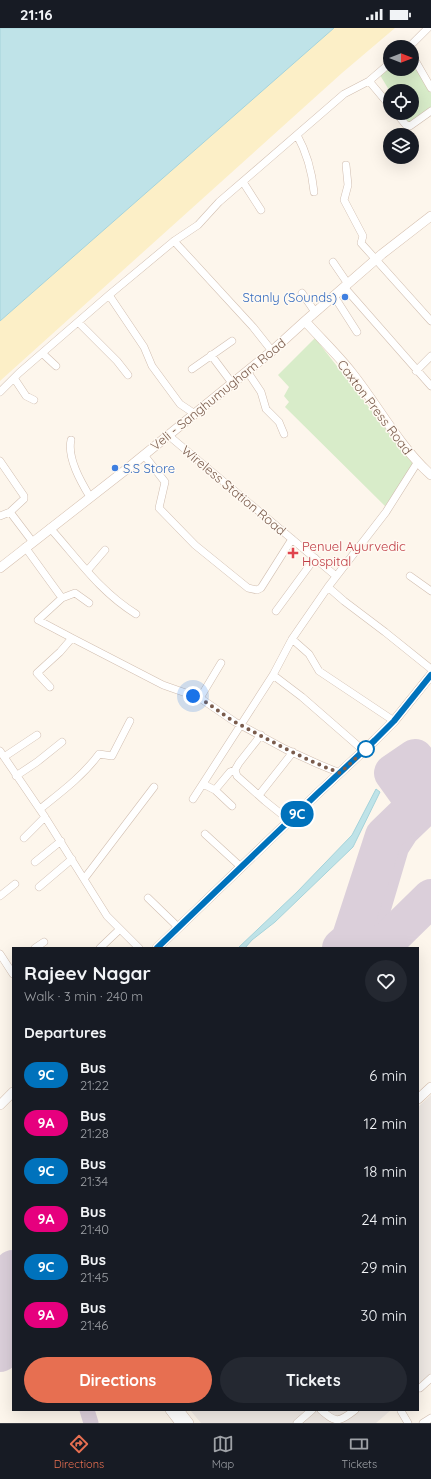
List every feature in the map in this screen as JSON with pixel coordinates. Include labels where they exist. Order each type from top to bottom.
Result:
[{"type":"main road","name":"Veli - Sanghumugham Road","points":[[0,568],[272,352],[315,312],[376,261],[382,254],[431,216]]},
{"type":"main road","name":"Caxton Press Road","points":[[305,321],[352,373],[389,427],[417,463],[431,475]]},
{"type":"main road","points":[[158,947],[364,751],[394,721],[431,675]]},
{"type":"main road","points":[[165,947],[376,746],[399,723],[431,683]]},
{"type":"main road","points":[[419,1091],[431,1080]]},
{"type":"main road","points":[[419,1098],[431,1087]]},
{"type":"main road","points":[[0,1105],[12,1093]]},
{"type":"main road","points":[[0,1112],[12,1100]]},
{"type":"main road","points":[[171,1411],[180,1423]]},
{"type":"main road","points":[[180,1411],[189,1423]]},
{"type":"street","points":[[416,40],[428,28]]},
{"type":"street","points":[[419,67],[431,88]]},
{"type":"street","points":[[0,392],[42,353],[109,295],[174,241],[198,225],[219,202],[344,94],[369,81],[383,69]]},
{"type":"street","points":[[369,81],[383,98]]},
{"type":"street","points":[[419,120],[431,111]]},
{"type":"street","points":[[402,120],[406,125],[410,126],[418,120]]},
{"type":"street","points":[[297,135],[304,147],[308,160],[314,192]]},
{"type":"street","points":[[346,166],[348,185],[344,200],[363,236],[361,243],[431,321]]},
{"type":"street","points":[[242,182],[261,210]]},
{"type":"street","points":[[174,241],[253,327],[272,352]]},
{"type":"street","points":[[333,262],[346,286],[416,371],[431,386]]},
{"type":"street","points":[[302,293],[315,312]]},
{"type":"street","points":[[109,295],[144,347],[152,366],[180,404],[194,414]]},
{"type":"street","points":[[334,296],[357,332]]},
{"type":"street","points":[[78,322],[128,374]]},
{"type":"street","points":[[192,369],[232,341]]},
{"type":"street","points":[[42,353],[56,366]]},
{"type":"street","points":[[211,355],[232,383]]},
{"type":"street","points":[[416,371],[431,356]]},
{"type":"street","points":[[247,371],[261,392],[266,409],[279,422],[284,434]]},
{"type":"street","points":[[14,378],[26,396],[34,400]]},
{"type":"street","name":"Wireless Station Road","points":[[168,435],[336,576]]},
{"type":"street","points":[[71,440],[70,448],[80,481],[90,497]]},
{"type":"street","points":[[144,455],[165,482],[159,508],[195,545],[248,588],[257,590],[261,588],[292,539]]},
{"type":"street","points":[[0,461],[24,496],[24,499],[10,512],[0,516]]},
{"type":"street","points":[[193,800],[273,675],[292,639],[336,576],[386,512],[417,463]]},
{"type":"street","points":[[10,512],[62,598]]},
{"type":"street","points":[[50,528],[87,572],[120,605],[136,614]]},
{"type":"street","points":[[87,572],[105,550]]},
{"type":"street","points":[[276,611],[315,558]]},
{"type":"street","points":[[410,576],[431,591]]},
{"type":"street","points":[[328,587],[431,669]]},
{"type":"street","points":[[89,603],[75,592],[62,598],[38,620],[163,685],[200,698],[242,725],[292,752],[340,773]]},
{"type":"street","points":[[50,688],[37,673],[60,652],[72,638]]},
{"type":"street","points":[[292,639],[309,654],[318,671],[394,721]]},
{"type":"street","points":[[200,698],[222,663]]},
{"type":"street","points":[[273,675],[364,751]]},
{"type":"street","points":[[40,809],[94,761],[99,754],[112,756],[130,721]]},
{"type":"street","points":[[37,735],[2,754],[61,841],[107,916],[138,947]]},
{"type":"street","points":[[261,735],[238,763],[235,770],[237,776],[290,821]]},
{"type":"street","points":[[16,776],[62,742]]},
{"type":"street","points":[[259,796],[292,752]]},
{"type":"street","points":[[215,790],[230,772],[235,770]]},
{"type":"street","points":[[203,784],[215,790],[232,806]]},
{"type":"street","points":[[84,879],[154,787]]},
{"type":"street","points":[[24,838],[45,817]]},
{"type":"street","points":[[205,834],[241,867]]},
{"type":"street","points":[[36,862],[61,841]]},
{"type":"street","points":[[39,887],[72,859]]},
{"type":"street","points":[[0,896],[15,884]]},
{"type":"street","points":[[148,898],[178,927]]},
{"type":"street","points":[[101,947],[120,929]]},
{"type":"street","points":[[36,947],[44,942]]},
{"type":"street","points":[[0,954],[10,964]]},
{"type":"street","points":[[420,1388],[431,1378]]},
{"type":"street","points":[[297,1423],[311,1411]]},
{"type":"street","points":[[322,1411],[330,1420],[336,1422],[341,1421],[354,1411]]},
{"type":"street","points":[[401,1411],[408,1423]]},
{"type":"street","points":[[423,1423],[431,1418]]},
{"type":"shaded area","points":[[431,1095],[431,1373],[419,1384],[419,1106]]},
{"type":"shaded area","points":[[191,1411],[390,1411],[376,1423],[201,1423]]},
{"type":"green space","points":[[383,73],[383,76],[419,76],[419,73],[431,93],[431,108],[419,117],[419,84],[385,84],[380,75]]},
{"type":"green space","points":[[404,120],[415,120],[408,125]]},
{"type":"green space","points":[[315,338],[414,465],[385,506],[285,407],[289,402],[284,396],[289,387],[278,375]]},
{"type":"sand","points":[[334,28],[395,28],[342,73],[0,381],[0,321]]},
{"type":"water","points":[[0,28],[334,28],[0,321]]},
{"type":"water","points":[[376,789],[380,792],[353,847],[275,922],[252,940],[246,947],[239,947],[297,892],[352,835]]},
{"type":"taxiway","points":[[372,947],[401,850],[410,836],[431,816]]},
{"type":"taxiway","points":[[0,1333],[12,1336]]},
{"type":"taxiway","points":[[87,1411],[91,1423]]},
{"type":"runway","points":[[342,947],[350,940],[384,836],[416,805],[393,773],[415,758],[431,782]]},
{"type":"runway","points":[[381,947],[431,898]]},
{"type":"runway","points":[[0,1282],[12,1270]]},
{"type":"runway","points":[[0,1316],[12,1305]]},
{"type":"runway","points":[[0,1353],[12,1342]]},
{"type":"bus line","name":"9C","points":[[158,947],[317,794],[364,751],[394,721],[431,675]]},
{"type":"place","name":"Stanly (Sounds)","points":[[345,297]]},
{"type":"place","name":"S.S Store","points":[[115,468]]},
{"type":"place","name":"Penuel Ayurvedic Hospital","points":[[293,553]]},
{"type":"route","points":[[193,696],[200,698],[235,722],[285,749],[340,773],[366,749]]}]
